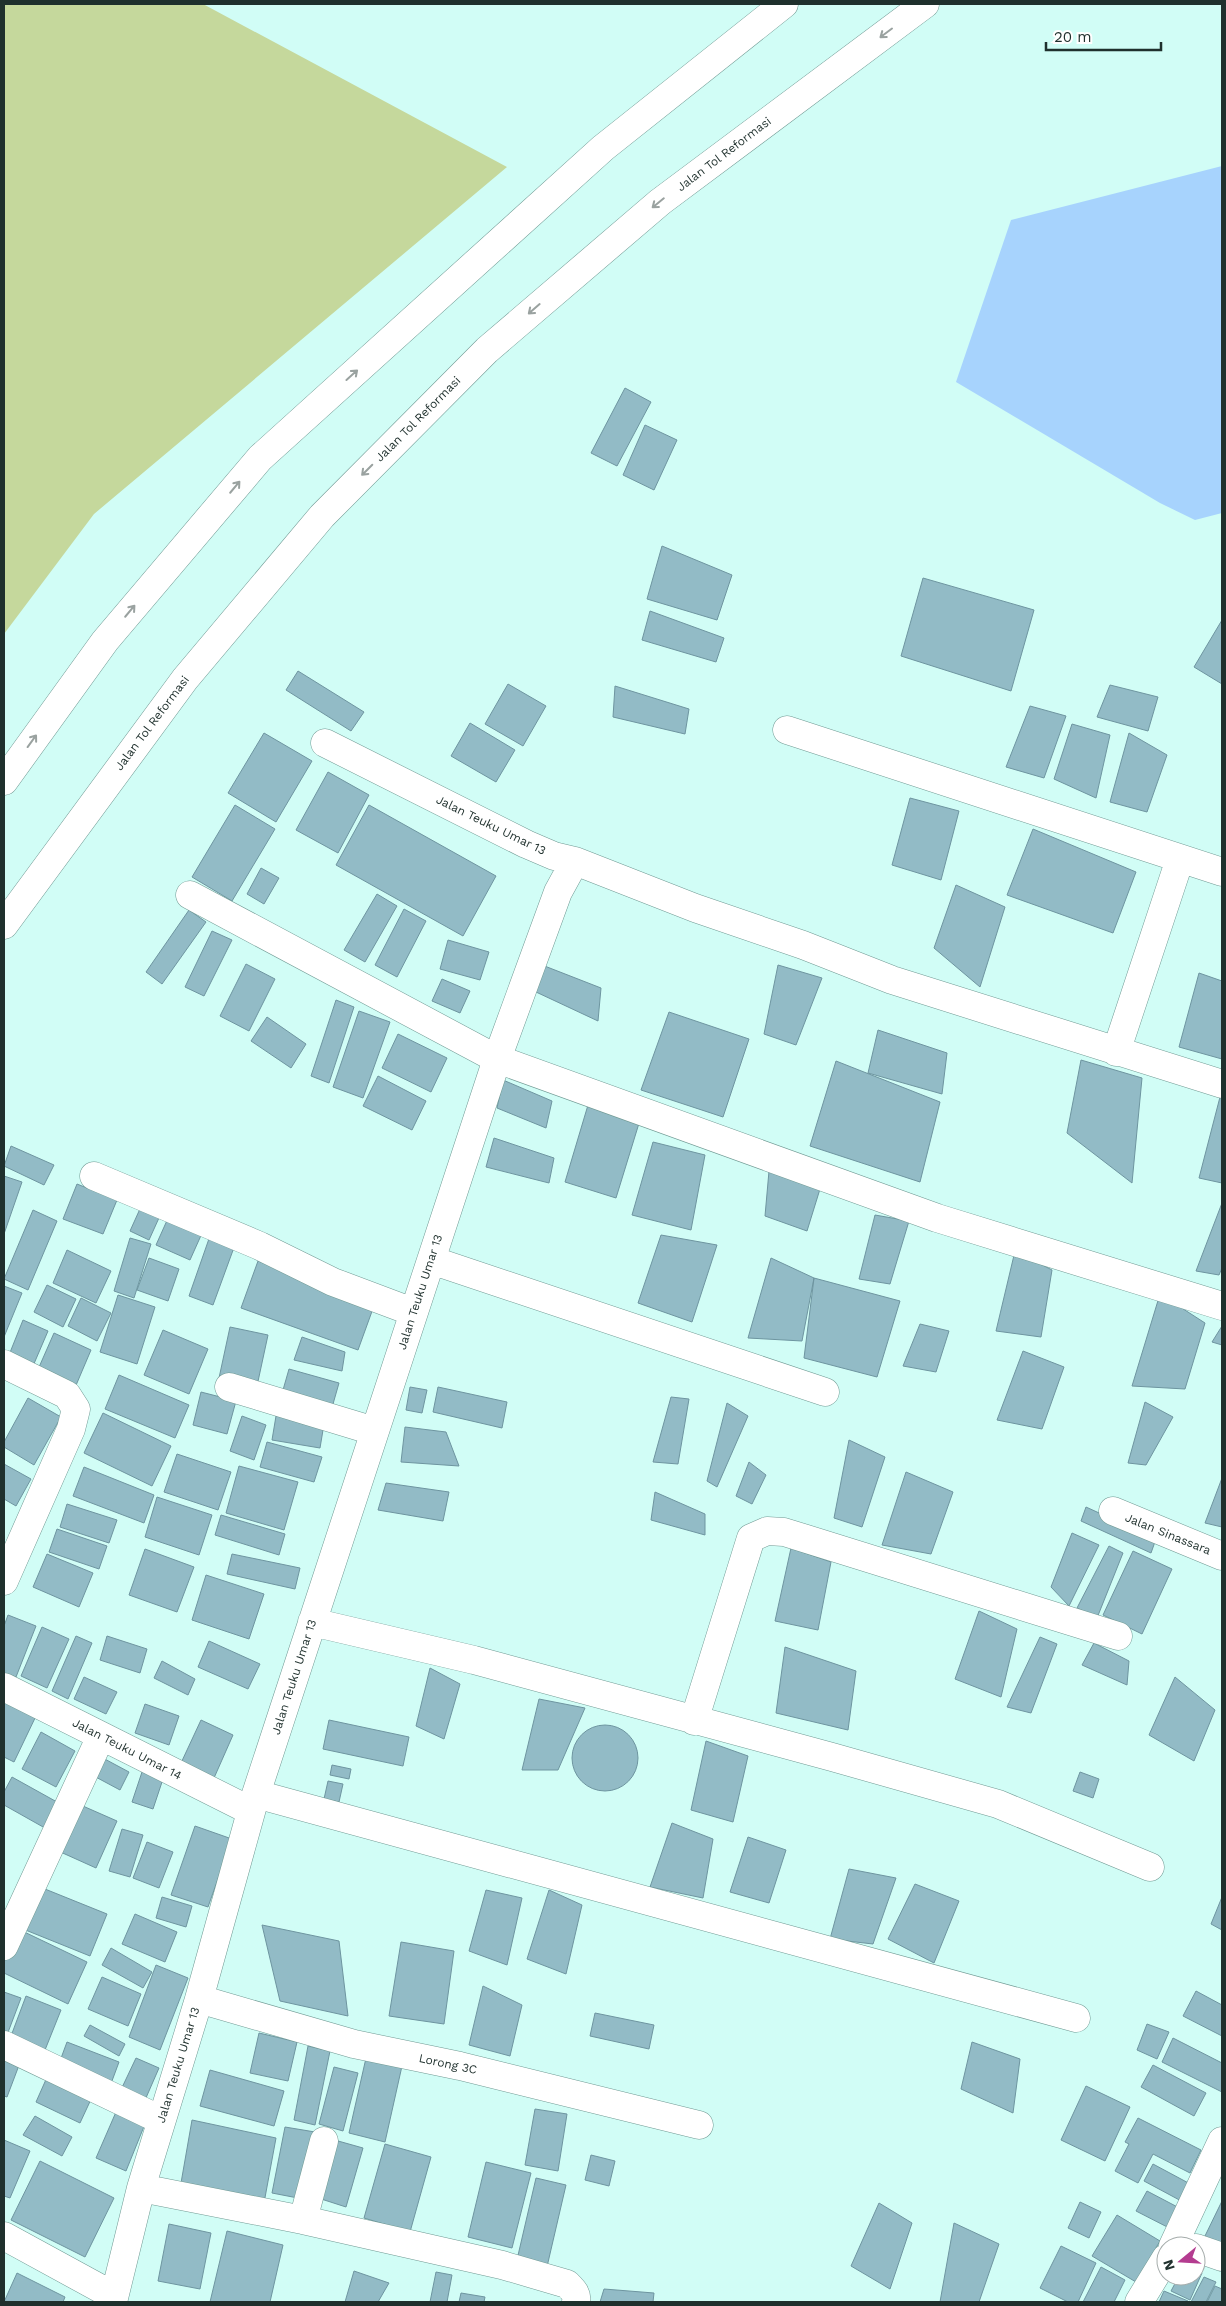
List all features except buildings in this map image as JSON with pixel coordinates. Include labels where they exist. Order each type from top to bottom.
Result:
[{"type":"main road","points":[[4,780],[104,641],[260,458],[603,148],[784,4]]},
{"type":"main road","name":"Jalan Tol Reformasi","points":[[4,926],[185,678],[322,516],[487,350],[660,202],[925,4]]},
{"type":"main road","points":[[787,730],[1222,872]]},
{"type":"main road","name":"Jalan Teuku Umar 13","points":[[114,2299],[141,2188],[199,1999],[253,1802],[497,1059],[558,892],[575,860],[554,856],[526,844],[325,743]]},
{"type":"main road","points":[[1116,1052],[1180,859]]},
{"type":"main road","points":[[575,860],[695,908],[803,945],[892,980],[1222,1084]]},
{"type":"main road","points":[[190,895],[497,1059],[938,1218],[1222,1306]]},
{"type":"main road","points":[[94,1176],[260,1246],[333,1282],[413,1312]]},
{"type":"main road","points":[[431,1260],[825,1392]]},
{"type":"main road","points":[[4,1364],[67,1395],[76,1409],[71,1429],[4,1581]]},
{"type":"main road","points":[[229,1387],[374,1432]]},
{"type":"main road","name":"Jalan Sinassara","points":[[1113,1511],[1222,1556]]},
{"type":"main road","points":[[694,1721],[750,1538],[767,1531],[784,1532],[1118,1636]]},
{"type":"main road","points":[[312,1622],[474,1660],[998,1804],[1150,1867]]},
{"type":"main road","name":"Jalan Teuku Umar 14","points":[[4,1687],[101,1736],[253,1802],[1076,2018]]},
{"type":"main road","points":[[4,1946],[101,1736]]},
{"type":"main road","name":"Lorong 3C","points":[[199,1999],[354,2044],[460,2066],[699,2125]]},
{"type":"main road","points":[[4,2045],[162,2120]]},
{"type":"main road","points":[[303,2220],[324,2141]]},
{"type":"main road","points":[[1185,2236],[1222,2141]]},
{"type":"main road","points":[[141,2188],[303,2220],[502,2265],[567,2284],[574,2291],[577,2298],[576,2302]]},
{"type":"main road","points":[[4,2236],[114,2299]]},
{"type":"main road","points":[[1206,2254],[1222,2257]]},
{"type":"main road","points":[[1139,2302],[1156,2280]]},
{"type":"green space","points":[[4,4],[203,4],[507,167],[94,514],[4,634]]},
{"type":"water","points":[[1222,166],[1222,513],[1195,520],[1160,503],[956,382],[1011,220]]}]
